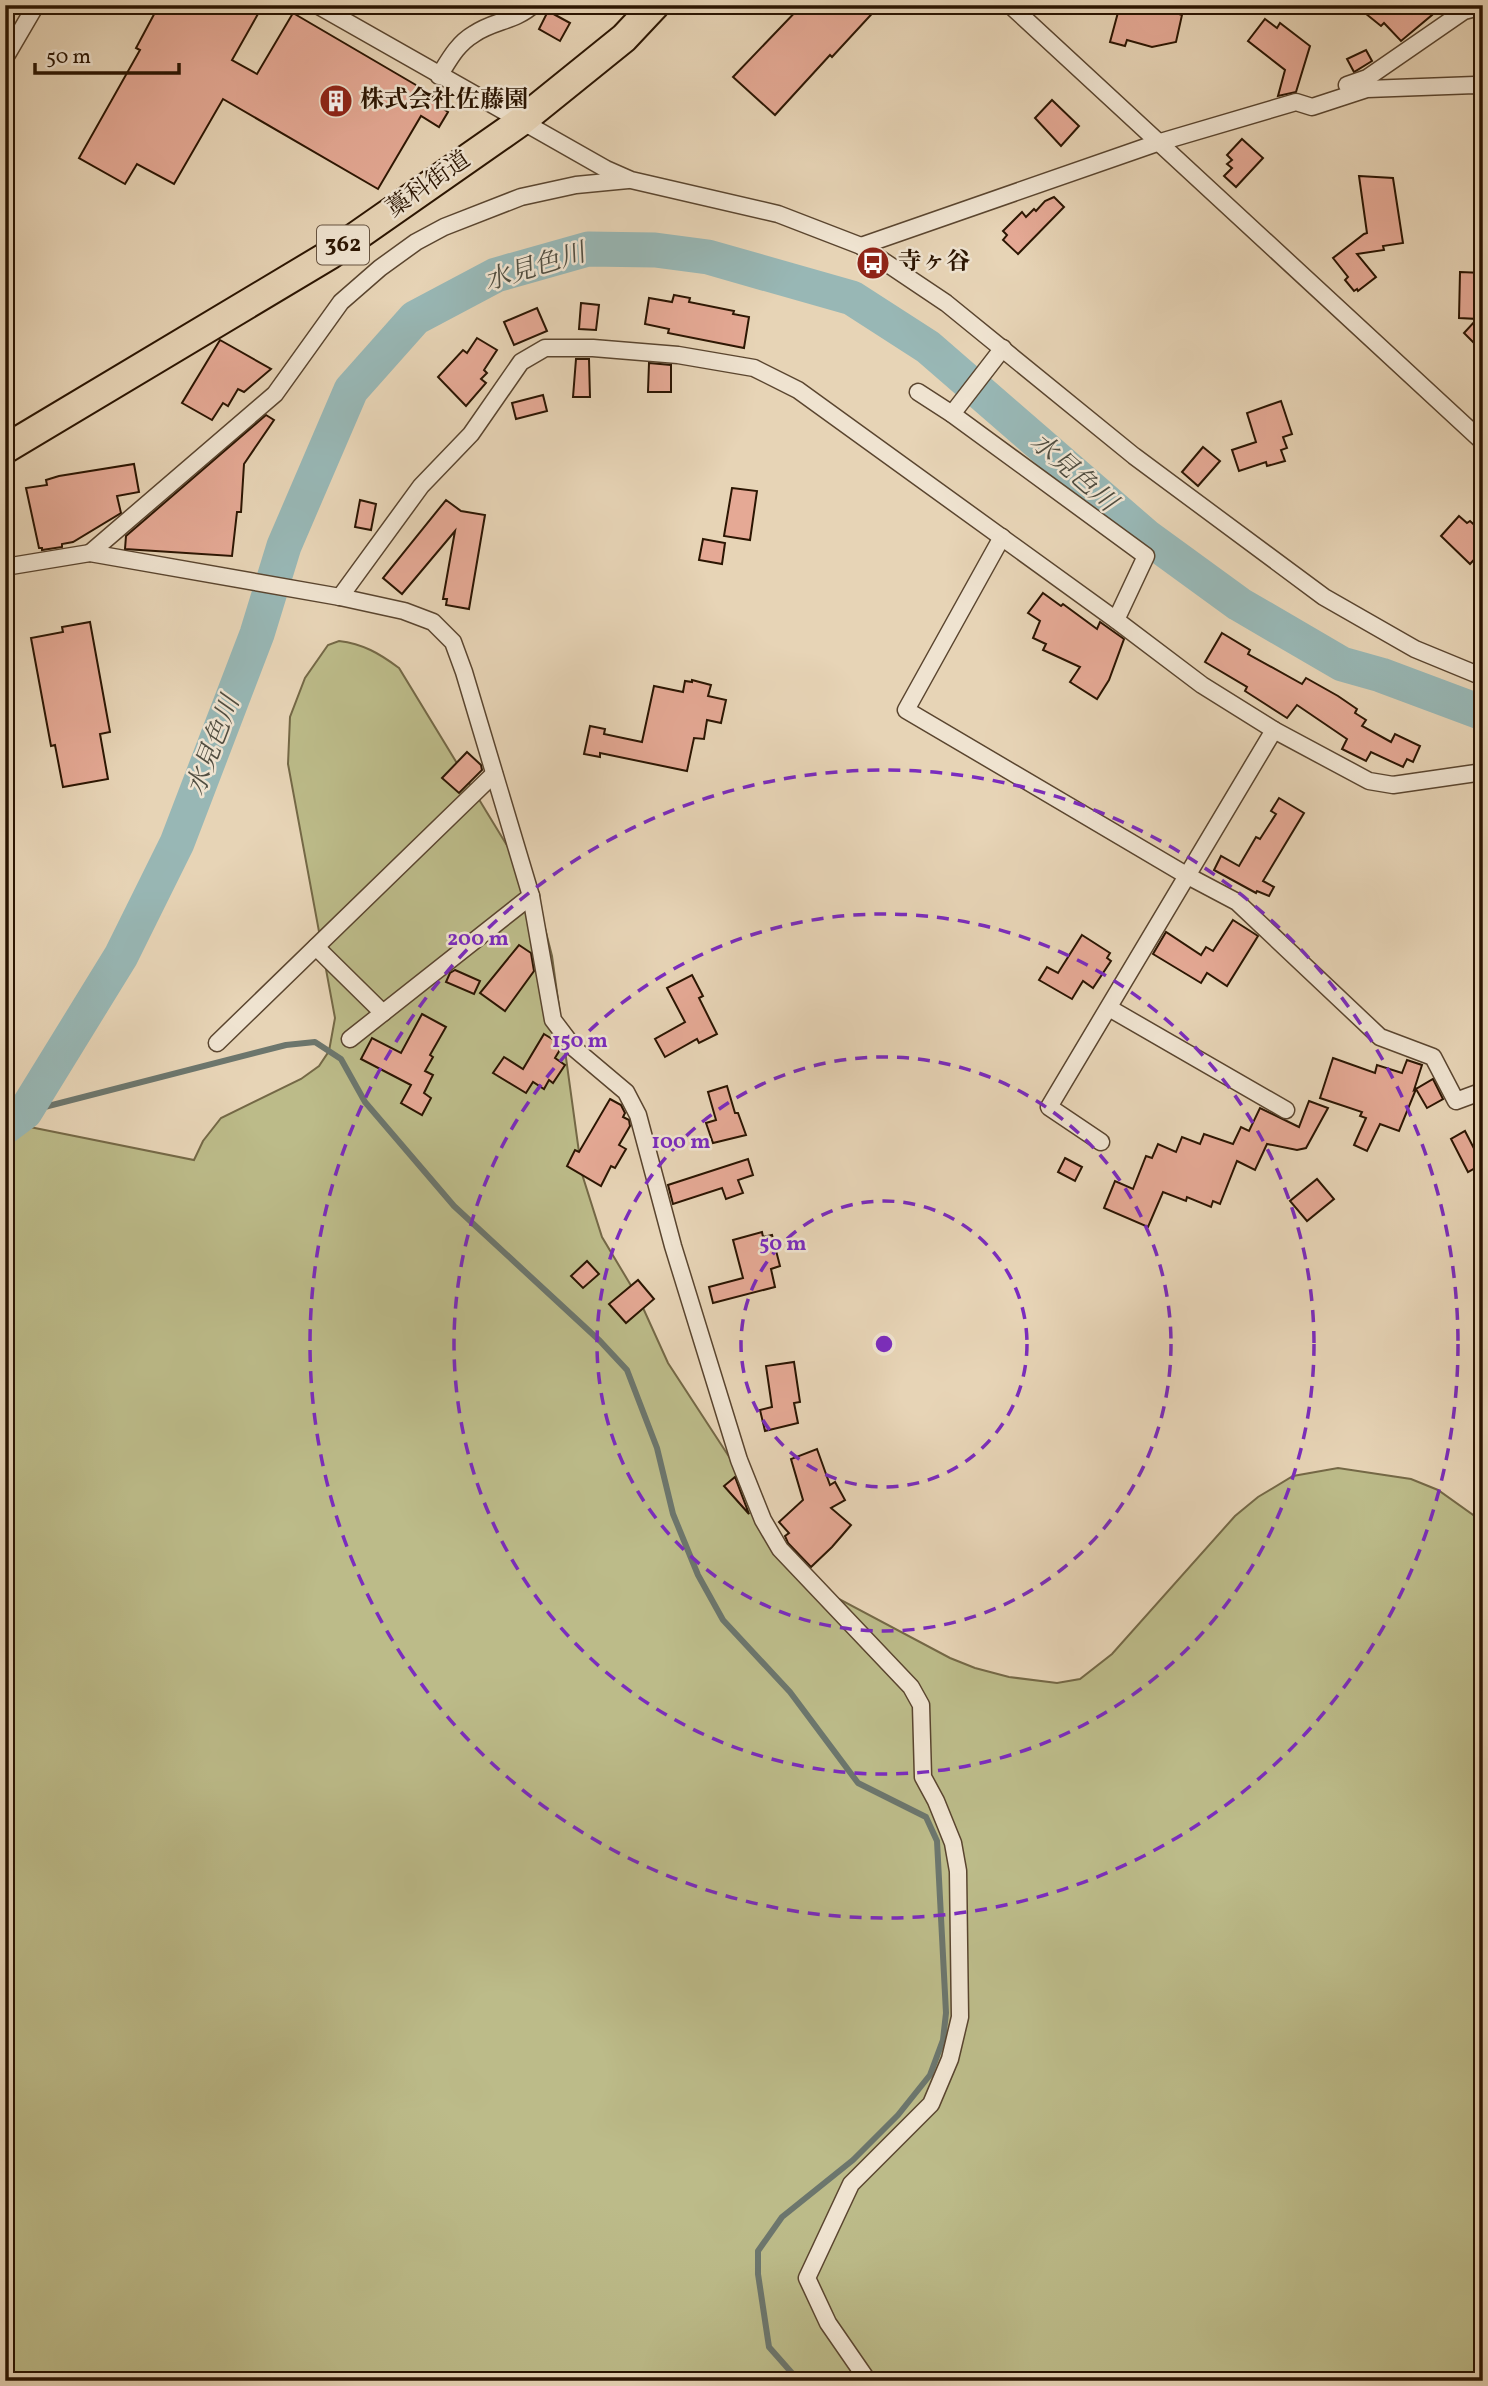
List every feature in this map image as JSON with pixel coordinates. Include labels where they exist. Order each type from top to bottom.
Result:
[{"type":"highway","name":"藁科街道","points":[[5,449],[331,254],[520,122],[624,38],[655,5]]},
{"type":"street","points":[[5,58],[36,5]]},
{"type":"street","points":[[317,5],[606,169],[631,180],[778,214],[861,246],[946,303],[1134,456],[1324,597],[1415,649],[1483,677]]},
{"type":"street","points":[[439,76],[458,46],[476,32],[525,13],[533,5]]},
{"type":"street","points":[[1010,5],[1483,442]]},
{"type":"street","points":[[861,246],[1157,143],[1367,78],[1464,11],[1483,6]]},
{"type":"street","points":[[1296,102],[1312,107],[1367,89],[1475,85],[1483,88]]},
{"type":"street","points":[[90,554],[275,394],[341,303],[380,268],[416,242],[520,197],[576,185],[631,180]]},
{"type":"street","points":[[340,597],[421,486],[471,434],[521,362],[545,348],[593,348],[678,355],[754,368],[797,390],[1202,685],[1274,730],[1369,781],[1393,785],[1483,772]]},
{"type":"street","points":[[952,414],[1003,348]]},
{"type":"street","points":[[918,392],[1146,556],[1116,620]]},
{"type":"street","points":[[1002,537],[906,710],[1186,875],[1237,902],[1380,1037],[1433,1057],[1456,1101],[1483,1091]]},
{"type":"street","points":[[5,568],[90,554],[340,597],[404,611],[433,622],[453,642],[531,896],[553,1020],[575,1049],[626,1092],[638,1115],[673,1246],[727,1422],[763,1520],[780,1549],[911,1687],[920,1705],[923,1777],[953,1843],[958,1871],[960,2017],[950,2059],[931,2104],[851,2184],[807,2278],[828,2323],[869,2381]]},
{"type":"street","points":[[1101,1142],[1049,1107],[1274,730]]},
{"type":"street","points":[[218,1043],[494,774]]},
{"type":"street","points":[[350,1039],[531,896]]},
{"type":"street","points":[[316,947],[383,1013]]},
{"type":"street","points":[[1109,1008],[1286,1110]]},
{"type":"shaded area","points":[[339,641],[370,650],[399,668],[536,893],[552,956],[582,1174],[602,1237],[639,1299],[668,1363],[801,1567],[837,1598],[950,1658],[975,1668],[1009,1677],[1057,1683],[1080,1679],[1112,1654],[1235,1516],[1258,1497],[1293,1476],[1338,1468],[1411,1479],[1438,1490],[1483,1522],[1483,2381],[5,2381],[5,1122],[194,1160],[203,1141],[221,1118],[301,1079],[319,1066],[329,1051],[335,1018],[288,764],[290,717],[305,678],[328,645]]},
{"type":"building","points":[[159,5],[263,5],[232,60],[257,74],[293,13],[433,95],[430,100],[448,112],[439,127],[421,116],[378,189],[223,99],[174,184],[137,164],[125,184],[79,158],[140,50],[136,48]]},
{"type":"building","points":[[802,5],[880,5],[775,115],[733,77]]},
{"type":"building","points":[[1120,5],[1181,5],[1179,14],[1182,15],[1176,42],[1152,47],[1127,40],[1125,46],[1110,42]]},
{"type":"building","points":[[1355,5],[1424,5],[1432,15],[1401,41],[1384,23],[1381,26]]},
{"type":"building","points":[[548,11],[570,23],[560,41],[539,29]]},
{"type":"building","points":[[1265,19],[1277,28],[1280,23],[1310,46],[1296,92],[1278,96],[1285,70],[1248,41]]},
{"type":"building","points":[[1366,50],[1372,61],[1354,72],[1347,59]]},
{"type":"building","points":[[1052,100],[1079,126],[1061,146],[1035,118]]},
{"type":"building","points":[[1242,139],[1263,158],[1236,187],[1224,176],[1232,168],[1227,164],[1232,160],[1227,155]]},
{"type":"building","points":[[1359,176],[1393,178],[1403,243],[1383,246],[1384,250],[1357,254],[1376,277],[1358,291],[1354,291],[1345,280],[1348,277],[1333,258],[1367,233]]},
{"type":"building","points":[[1054,197],[1064,207],[1018,254],[1003,240],[1007,235],[1003,231],[1022,212],[1026,217]]},
{"type":"building","points":[[1460,272],[1483,273],[1483,352],[1464,333],[1477,319],[1459,318]]},
{"type":"building","points":[[674,295],[690,298],[689,302],[734,311],[733,314],[749,317],[744,348],[668,333],[669,329],[645,324],[649,298],[672,302]]},
{"type":"building","points":[[581,303],[599,305],[596,330],[579,329]]},
{"type":"building","points":[[537,308],[547,331],[514,345],[504,322]]},
{"type":"building","points":[[477,338],[497,350],[484,370],[487,373],[481,379],[486,383],[466,406],[438,377],[463,350],[467,353]]},
{"type":"building","points":[[220,340],[271,369],[244,392],[238,389],[228,406],[223,403],[212,420],[182,403]]},
{"type":"building","points":[[576,359],[589,359],[590,397],[573,397]]},
{"type":"building","points":[[649,363],[671,365],[671,392],[648,392]]},
{"type":"building","points":[[543,395],[547,411],[516,419],[512,403]]},
{"type":"building","points":[[1281,401],[1292,434],[1283,437],[1287,448],[1281,450],[1285,461],[1267,466],[1266,462],[1239,471],[1232,450],[1256,442],[1247,413]]},
{"type":"building","points":[[266,415],[274,420],[244,464],[241,512],[237,512],[232,556],[125,549],[126,536]]},
{"type":"building","points":[[1203,447],[1220,461],[1198,486],[1182,472]]},
{"type":"building","points":[[134,464],[139,492],[117,496],[121,513],[73,542],[62,544],[62,547],[42,550],[39,548],[26,488],[47,485],[46,480],[59,476]]},
{"type":"building","points":[[732,488],[757,491],[750,540],[724,536]]},
{"type":"building","points":[[360,500],[376,504],[371,530],[355,527]]},
{"type":"building","points":[[446,500],[461,511],[485,515],[469,609],[446,605],[447,599],[443,599],[455,531],[402,594],[383,578]]},
{"type":"building","points":[[1459,516],[1467,523],[1470,521],[1483,533],[1483,550],[1470,564],[1441,536]]},
{"type":"building","points":[[703,539],[725,543],[722,564],[699,560]]},
{"type":"building","points":[[1043,593],[1097,629],[1100,622],[1124,639],[1109,680],[1097,699],[1070,682],[1080,667],[1043,650],[1046,644],[1033,638],[1040,621],[1028,613]]},
{"type":"building","points":[[90,622],[110,732],[100,734],[108,779],[63,787],[55,745],[51,746],[31,638],[63,632],[62,627]]},
{"type":"building","points":[[1222,633],[1250,650],[1248,654],[1302,684],[1306,678],[1338,696],[1357,709],[1355,713],[1366,720],[1362,726],[1391,742],[1395,734],[1420,746],[1413,762],[1407,759],[1403,767],[1371,752],[1366,761],[1342,749],[1347,739],[1297,705],[1287,718],[1245,691],[1247,687],[1205,662]]},
{"type":"building","points":[[685,681],[711,685],[708,696],[726,700],[721,723],[707,720],[704,739],[694,738],[687,771],[600,753],[600,757],[584,754],[590,726],[605,729],[604,734],[642,742],[654,686],[683,692]]},
{"type":"building","points":[[467,752],[481,765],[482,770],[459,793],[442,778]]},
{"type":"building","points":[[1279,798],[1304,813],[1263,881],[1274,887],[1269,896],[1257,891],[1256,893],[1214,870],[1221,856],[1239,866],[1256,837],[1260,839],[1276,814],[1271,811]]},
{"type":"building","points":[[1233,920],[1258,936],[1227,986],[1207,973],[1201,983],[1153,954],[1166,932],[1201,955],[1206,947],[1213,951]]},
{"type":"building","points":[[1082,935],[1110,953],[1107,958],[1111,961],[1093,988],[1083,981],[1072,999],[1039,980],[1047,967],[1058,973]]},
{"type":"building","points":[[519,945],[531,953],[534,971],[505,1011],[480,993]]},
{"type":"building","points":[[455,970],[480,981],[474,994],[446,982],[450,973]]},
{"type":"building","points":[[692,975],[703,996],[699,998],[717,1034],[699,1043],[697,1039],[665,1057],[655,1039],[685,1022],[667,988]]},
{"type":"building","points":[[422,1014],[446,1027],[430,1055],[433,1057],[425,1071],[433,1075],[424,1093],[431,1098],[422,1115],[401,1103],[411,1085],[361,1059],[372,1038],[401,1053]]},
{"type":"building","points":[[544,1034],[557,1042],[561,1048],[555,1058],[565,1065],[553,1083],[549,1080],[544,1089],[533,1082],[526,1093],[493,1073],[504,1057],[523,1069]]},
{"type":"building","points":[[1333,1058],[1375,1073],[1377,1065],[1402,1073],[1407,1060],[1422,1065],[1414,1090],[1433,1079],[1443,1099],[1427,1108],[1416,1089],[1399,1131],[1380,1124],[1367,1151],[1354,1145],[1366,1118],[1360,1116],[1362,1112],[1320,1098]]},
{"type":"building","points":[[727,1086],[735,1113],[738,1113],[746,1135],[713,1143],[706,1123],[716,1120],[708,1092]]},
{"type":"building","points":[[610,1099],[621,1105],[625,1113],[623,1117],[629,1120],[630,1126],[619,1145],[626,1149],[615,1168],[611,1166],[601,1186],[567,1166],[575,1150],[579,1152]]},
{"type":"building","points":[[1309,1101],[1328,1108],[1306,1148],[1297,1150],[1267,1144],[1255,1170],[1237,1161],[1220,1204],[1213,1201],[1211,1207],[1187,1197],[1186,1201],[1163,1192],[1148,1227],[1104,1208],[1115,1181],[1133,1189],[1146,1156],[1152,1158],[1158,1144],[1176,1152],[1182,1137],[1200,1144],[1204,1134],[1233,1144],[1241,1127],[1249,1131],[1260,1108],[1299,1127]]},
{"type":"building","points":[[1465,1131],[1482,1164],[1468,1172],[1451,1139]]},
{"type":"building","points":[[1065,1158],[1082,1167],[1075,1181],[1058,1172]]},
{"type":"building","points":[[748,1159],[753,1175],[738,1180],[743,1193],[726,1199],[722,1188],[673,1204],[668,1185]]},
{"type":"building","points":[[1317,1179],[1334,1199],[1307,1221],[1290,1201]]},
{"type":"building","points":[[762,1232],[763,1237],[772,1235],[780,1266],[771,1269],[775,1287],[713,1303],[709,1287],[743,1278],[733,1240]]},
{"type":"building","points":[[587,1261],[599,1274],[583,1288],[571,1276]]},
{"type":"building","points":[[638,1280],[654,1299],[626,1323],[609,1304]]},
{"type":"building","points":[[794,1362],[800,1402],[794,1403],[798,1423],[765,1431],[760,1410],[772,1407],[766,1366]]},
{"type":"building","points":[[817,1449],[830,1485],[835,1482],[845,1500],[831,1508],[851,1525],[811,1567],[788,1543],[785,1536],[789,1533],[779,1522],[803,1500],[791,1459]]},
{"type":"building","points":[[735,1477],[749,1514],[724,1486]]},
{"type":"waterway","name":"水見色川","points":[[5,1127],[25,1112],[121,956],[177,843],[257,634],[284,546],[351,390],[415,318],[496,275],[588,249],[655,250],[708,257],[852,298],[928,347],[1147,537],[1239,604],[1342,664],[1381,675],[1483,713]]},
{"type":"waterway","points":[[25,1112],[286,1045],[315,1042],[341,1059],[365,1102],[454,1206],[600,1341],[627,1370],[657,1448],[673,1514],[698,1575],[723,1620],[790,1692],[858,1783],[926,1817],[937,1841],[946,2013],[943,2040],[930,2075],[898,2115],[853,2160],[782,2217],[758,2251],[758,2274],[769,2347],[799,2381]]},
{"type":"place","name":"株式会社佐藤園","points":[[336,101]]},
{"type":"place","name":"寺ヶ谷","points":[[873,263]]}]
